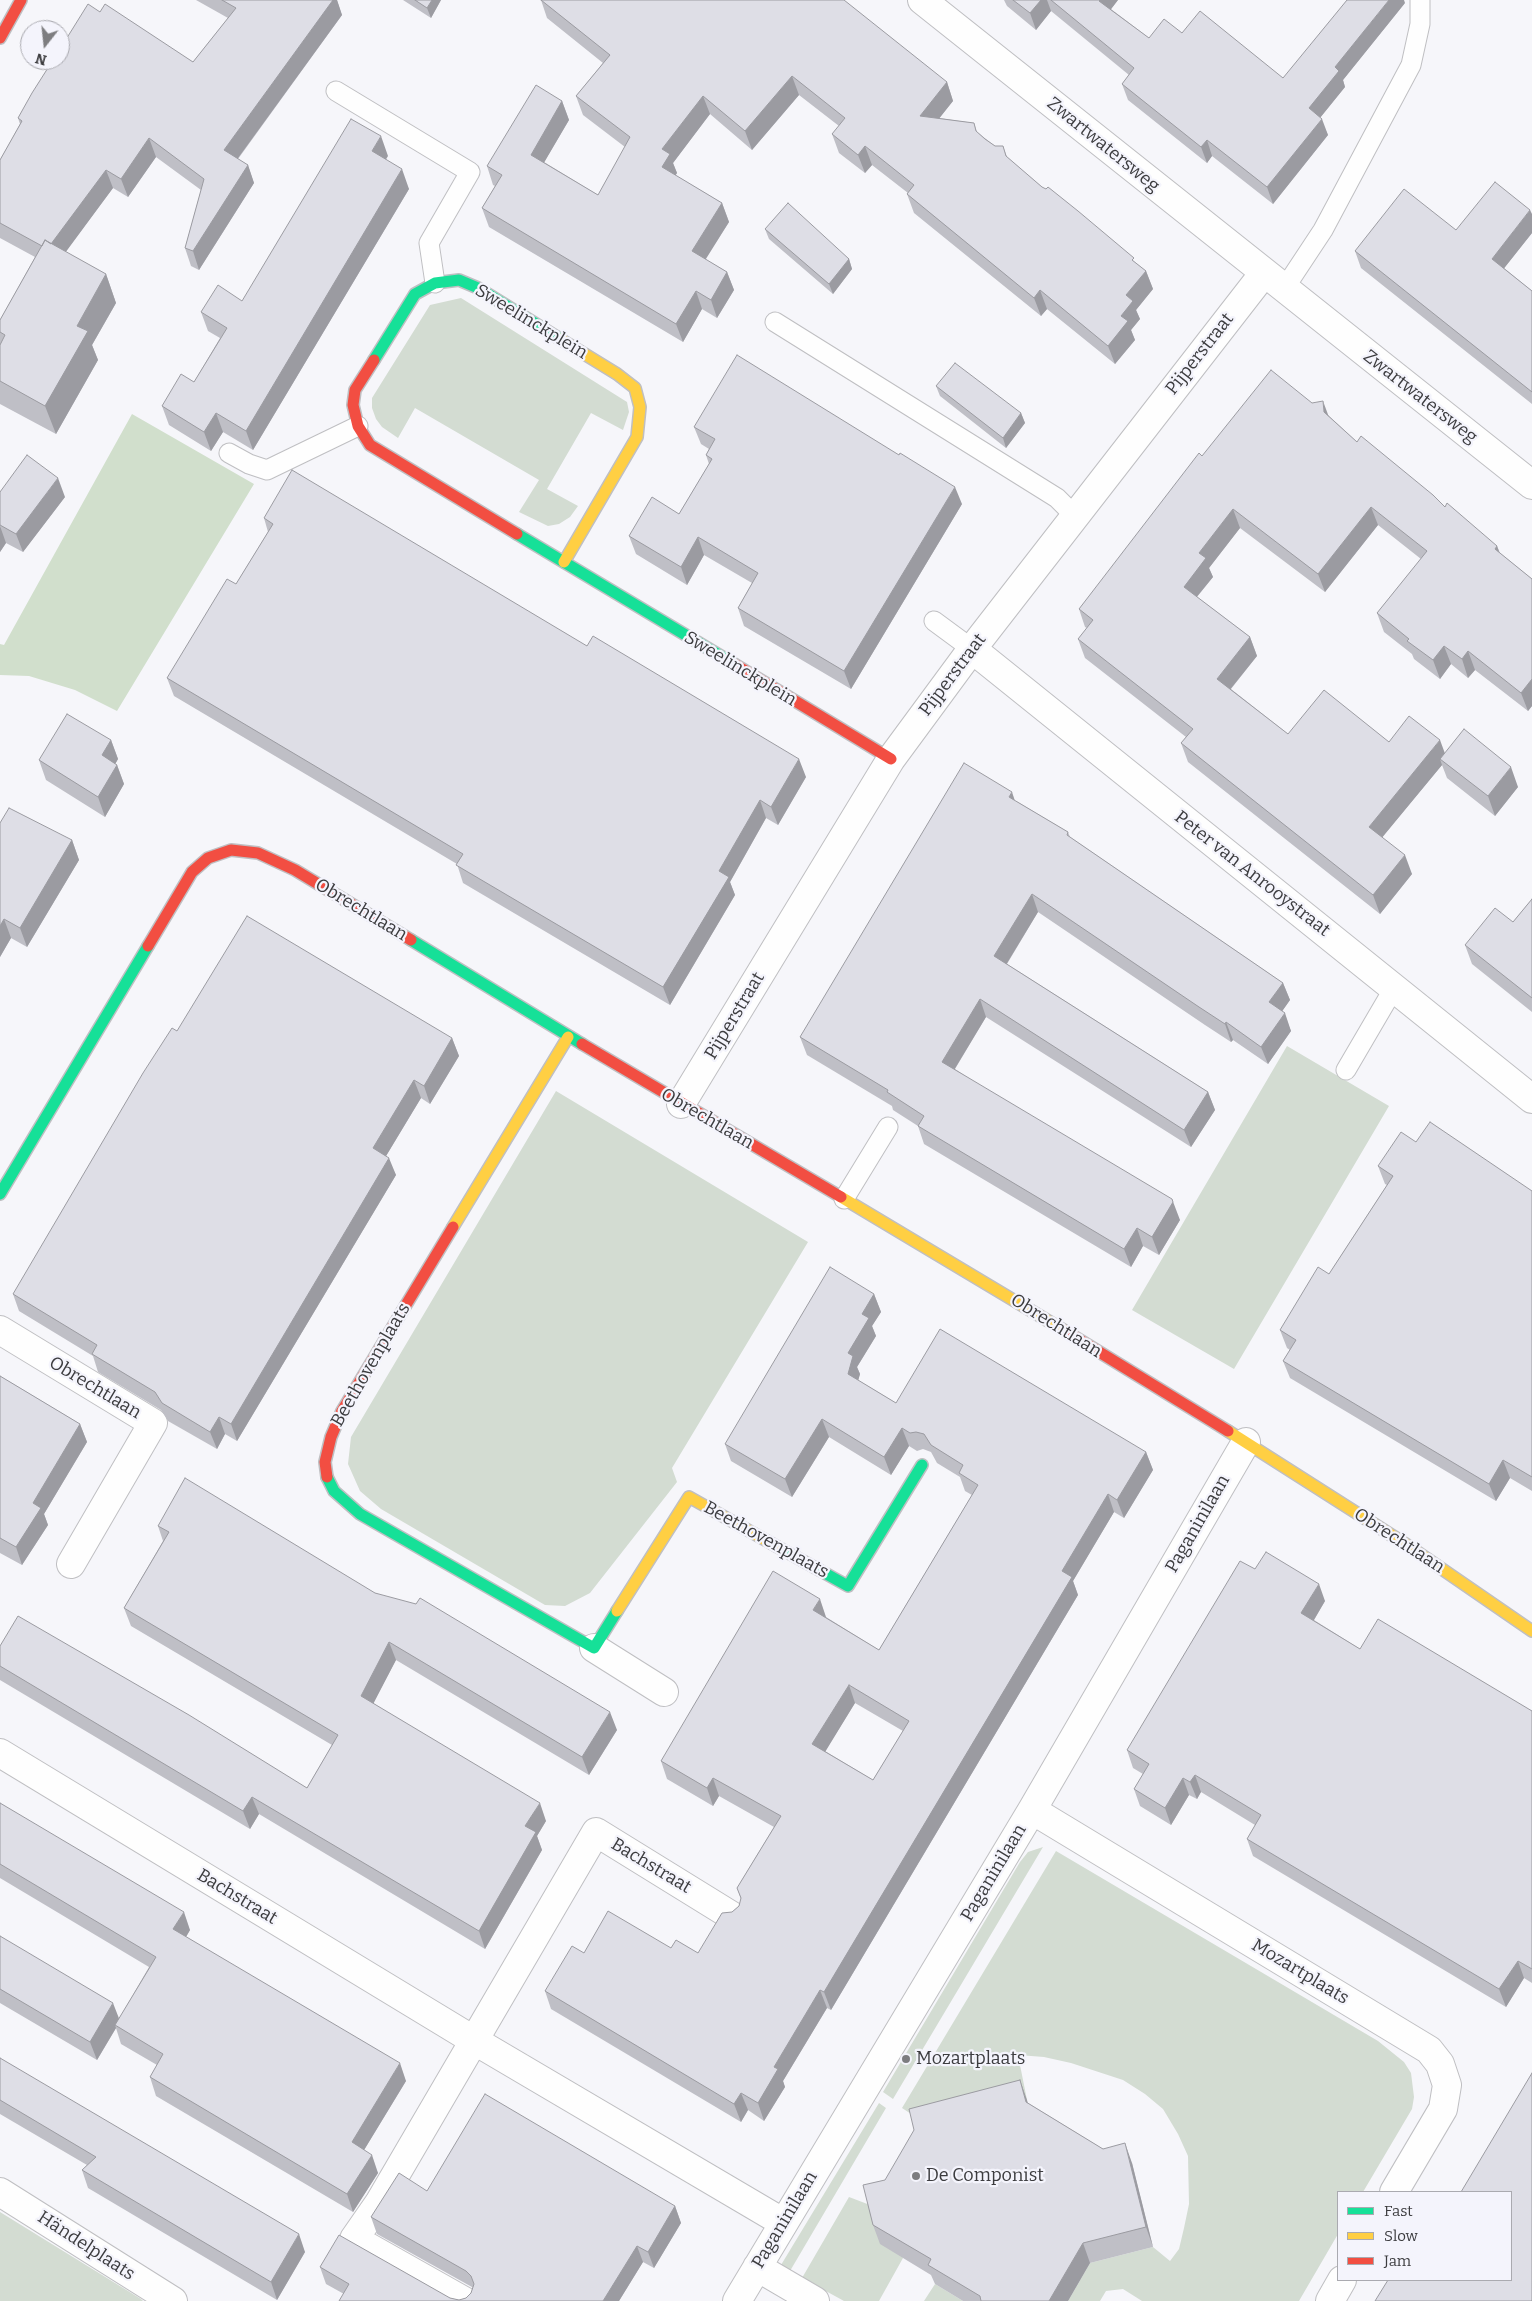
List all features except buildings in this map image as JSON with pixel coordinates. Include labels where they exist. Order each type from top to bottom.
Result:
[{"type":"street","points":[[0,38],[21,0]]},
{"type":"street","name":"Zwartwatersweg","points":[[922,0],[1532,485]]},
{"type":"street","name":"Sweelinckplein","points":[[564,562],[637,436],[640,407],[635,388],[617,374],[478,288],[460,280],[434,283],[415,294],[355,390],[354,404],[358,426],[370,445],[564,562],[891,759]]},
{"type":"street","name":"Pijperstraat","points":[[681,1104],[891,759],[972,649],[1075,516],[1274,281]]},
{"type":"street","name":"Peter van Anrooystraat","points":[[972,649],[1532,1099]]},
{"type":"street","name":"Obrechtlaan","points":[[0,1194],[192,872],[208,858],[231,850],[258,853],[296,870],[568,1037],[964,1269],[1246,1442],[1410,1547],[1532,1631]]},
{"type":"street","name":"Beethovenplaats","points":[[568,1037],[342,1411],[331,1437],[325,1462],[328,1481],[334,1491],[360,1514],[594,1648],[664,1692]]},
{"type":"street","name":"Obrechtlaan","points":[[0,1330],[153,1424],[71,1564]]},
{"type":"street","name":"Paganinilaan","points":[[737,2301],[1032,1810],[1246,1442]]},
{"type":"street","name":"Beethovenplaats","points":[[594,1648],[690,1497],[848,1586],[922,1465]]},
{"type":"street","name":"Bachstraat","points":[[0,1753],[475,2041],[784,2223]]},
{"type":"street","name":"Mozartplaats","points":[[1032,1810],[1429,2050],[1440,2064],[1448,2085],[1442,2110],[1395,2191]]},
{"type":"street","name":"Bachstraat","points":[[464,2301],[354,2239],[379,2203],[596,1832],[732,1916]]},
{"type":"street","name":"Händelplaats","points":[[0,2192],[173,2301]]},
{"type":"street","points":[[757,2267],[815,2301]]},
{"type":"street","points":[[1330,2301],[1341,2281]]},
{"type":"lane","points":[[1274,281],[1323,230],[1411,65],[1420,24],[1420,0]]},
{"type":"lane","points":[[336,91],[470,172],[428,243],[434,283]]},
{"type":"lane","points":[[775,322],[1057,498],[1075,516]]},
{"type":"lane","points":[[229,453],[249,464],[267,470],[358,426]]},
{"type":"lane","points":[[934,621],[972,649]]},
{"type":"lane","points":[[1346,1070],[1394,988]]},
{"type":"lane","points":[[844,1199],[888,1127]]},
{"type":"shaded area","points":[[461,298],[627,402],[629,412],[623,430],[591,413],[547,489],[578,506],[570,517],[559,524],[548,526],[519,512],[539,480],[415,408],[398,438],[382,427],[376,419],[372,408],[372,398],[430,305]]},
{"type":"shaded area","points":[[1287,1046],[1389,1106],[1234,1369],[1132,1310]]},
{"type":"shaded area","points":[[556,1091],[808,1242],[672,1468],[677,1482],[590,1593],[565,1606],[545,1605],[381,1509],[360,1491],[348,1464],[351,1437]]},
{"type":"shaded area","points":[[1043,1847],[893,2099],[883,2092],[1020,1862],[1028,1852]]},
{"type":"shaded area","points":[[1056,1851],[1378,2041],[1404,2062],[1411,2073],[1414,2097],[1412,2109],[1364,2191],[1337,2191],[1337,2236],[1299,2301],[1142,2301],[1123,2289],[1106,2291],[1100,2301],[1068,2301],[1090,2263],[1153,2247],[1170,2261],[1179,2249],[1189,2204],[1188,2156],[1178,2134],[1163,2109],[1145,2094],[1123,2080],[1071,2063],[1044,2057],[1018,2055],[1027,2100],[928,2125],[902,2108]]},
{"type":"shaded area","points":[[879,2103],[886,2108],[790,2271],[781,2265]]},
{"type":"shaded area","points":[[849,2197],[870,2205],[903,2258],[879,2301],[844,2301],[802,2278]]},
{"type":"shaded area","points":[[0,2212],[141,2299],[143,2301],[0,2301]]},
{"type":"shaded area","points":[[935,2284],[963,2301],[924,2301]]},
{"type":"green space","points":[[132,414],[254,484],[117,711],[75,690],[29,676],[0,675],[0,644],[4,645]]},
{"type":"traffic: fast","points":[[374,360],[415,294],[435,283],[459,280],[478,288],[560,339]]},
{"type":"traffic: fast","points":[[517,534],[734,664]]},
{"type":"traffic: fast","points":[[411,940],[582,1044]]},
{"type":"traffic: fast","points":[[0,1194],[148,946]]},
{"type":"traffic: fast","points":[[776,1546],[848,1586],[922,1465]]},
{"type":"traffic: fast","points":[[327,1477],[334,1491],[360,1514],[594,1648],[617,1611]]},
{"type":"traffic: slow","points":[[560,339],[617,374],[635,388],[640,407],[637,437],[564,562]]},
{"type":"traffic: slow","points":[[453,1227],[568,1037]]},
{"type":"traffic: slow","points":[[841,1197],[1065,1331]]},
{"type":"traffic: slow","points":[[1228,1431],[1410,1547],[1532,1631]]},
{"type":"traffic: slow","points":[[617,1611],[689,1497],[776,1546]]},
{"type":"traffic: jam","points":[[0,38],[21,0]]},
{"type":"traffic: jam","points":[[374,360],[355,390],[353,405],[358,426],[370,445],[517,534]]},
{"type":"traffic: jam","points":[[734,664],[891,759]]},
{"type":"traffic: jam","points":[[148,946],[192,872],[208,858],[231,850],[258,853],[295,870],[411,940]]},
{"type":"traffic: jam","points":[[582,1044],[841,1197]]},
{"type":"traffic: jam","points":[[327,1477],[325,1462],[331,1437],[342,1411],[453,1227]]},
{"type":"traffic: jam","points":[[1065,1331],[1228,1431]]},
{"type":"place","name":"Mozartplaats","points":[[906,2059]]},
{"type":"place","name":"De Componist","points":[[916,2176]]}]
